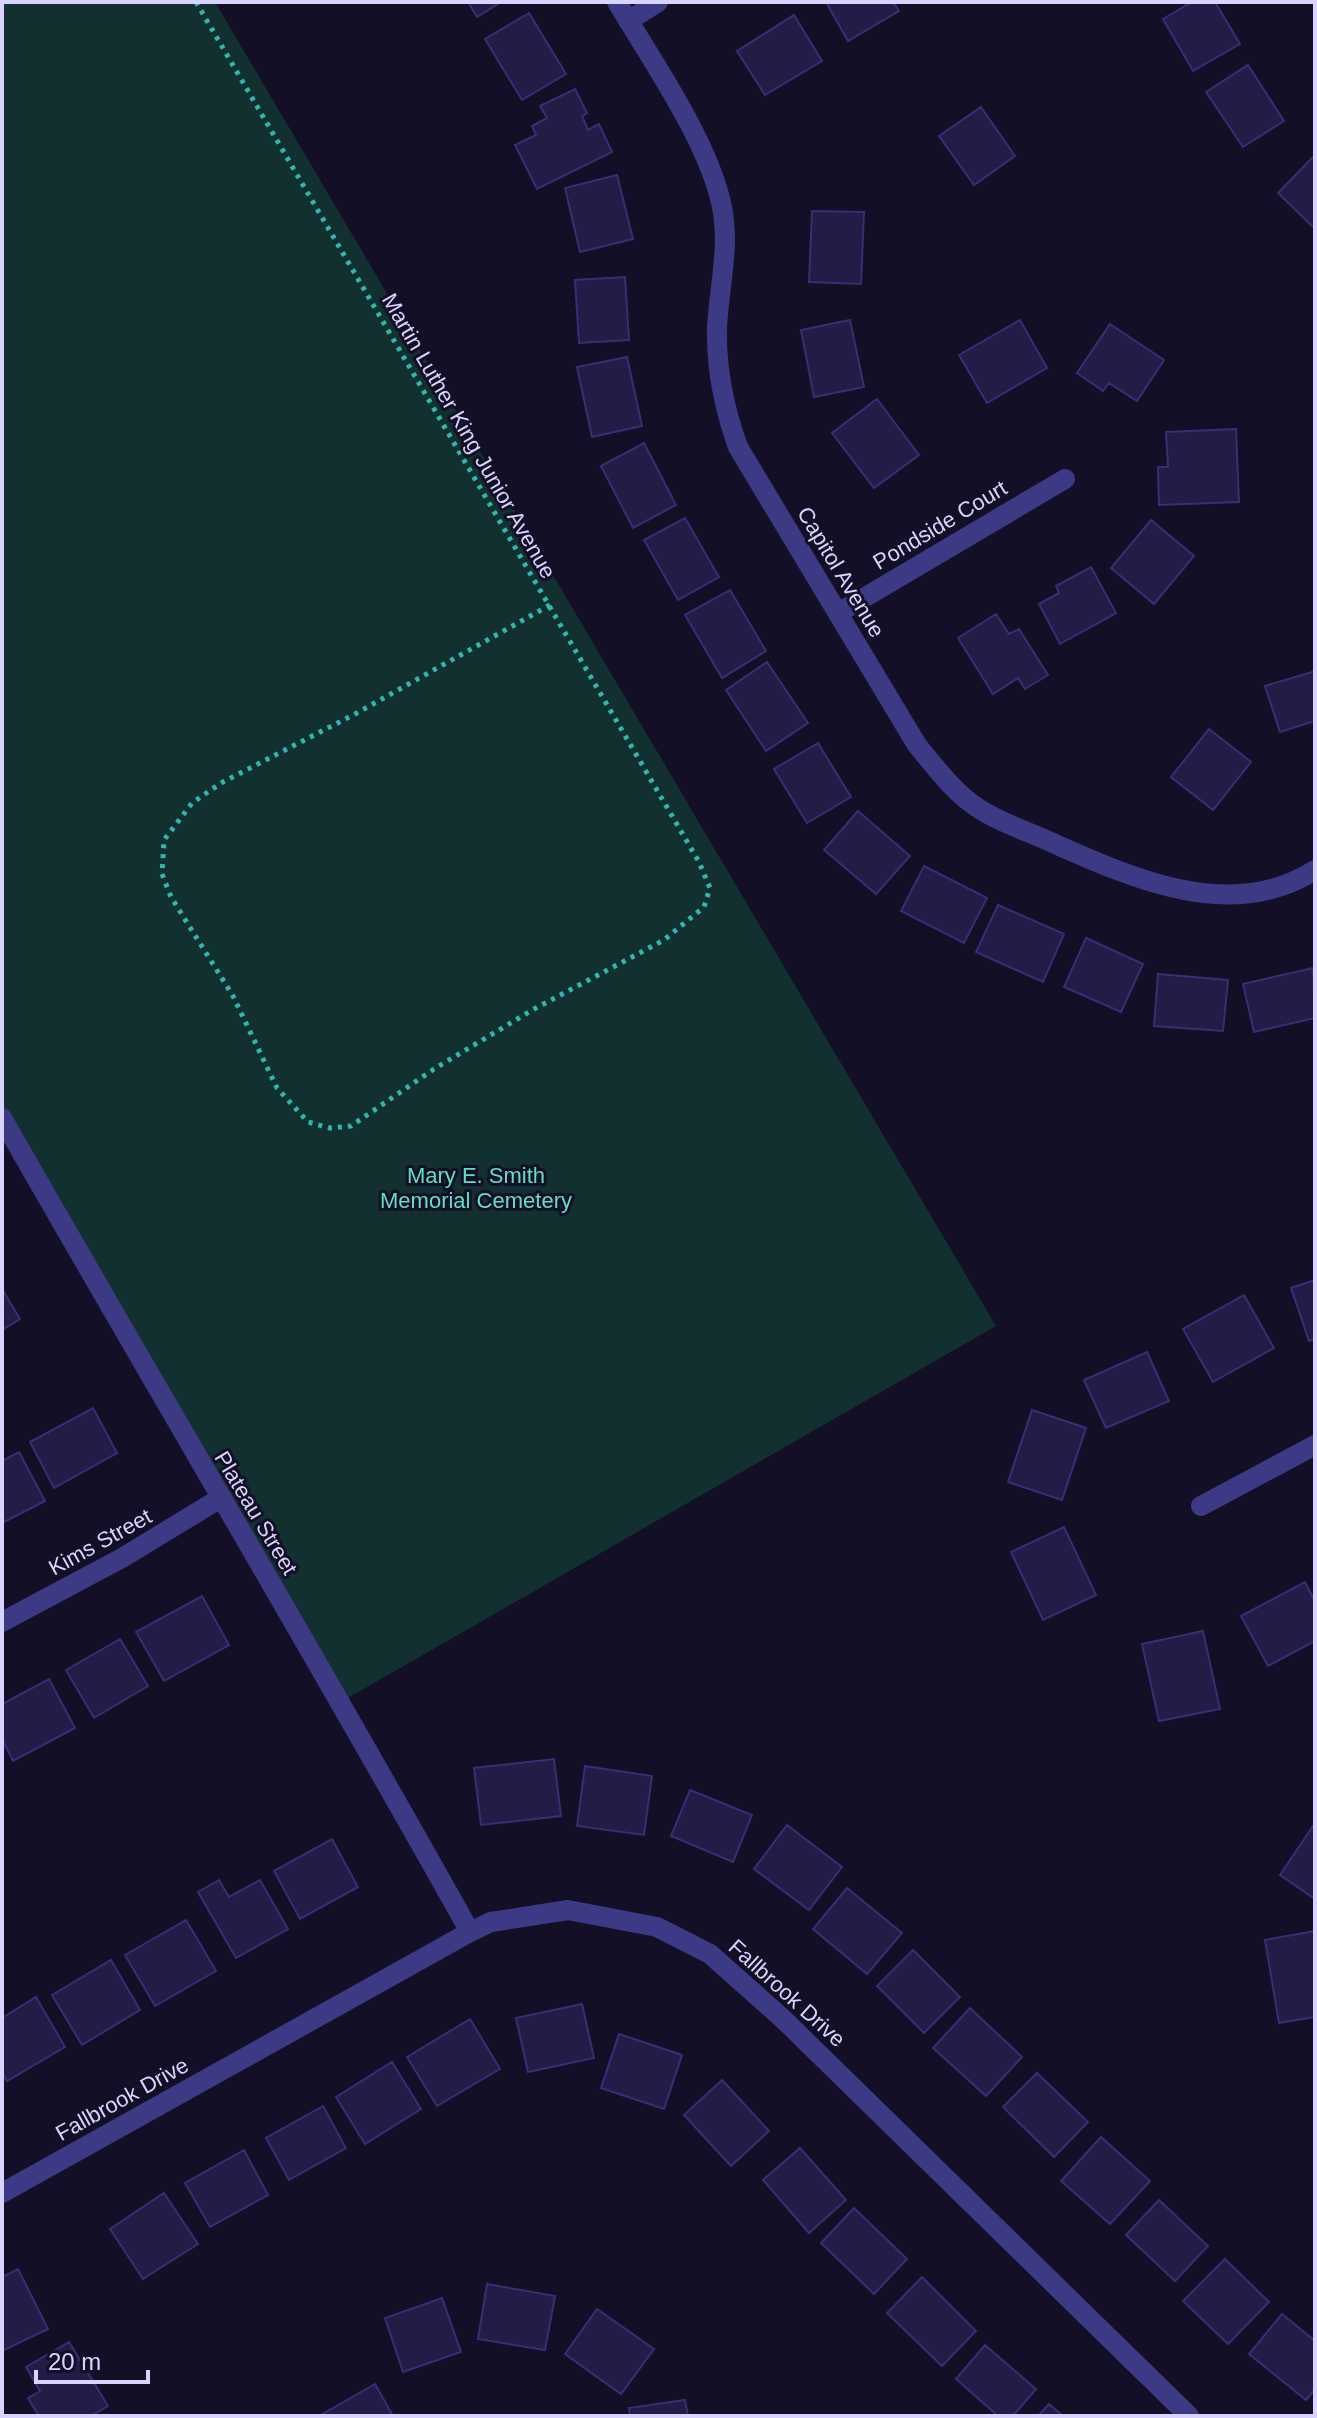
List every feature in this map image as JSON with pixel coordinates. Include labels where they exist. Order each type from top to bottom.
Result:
[{"type":"street","name":"Capitol Avenue","points":[[617,2],[708,165],[722,207],[725,248],[717,328],[718,374],[727,416],[738,447],[840,612],[883,693],[917,745],[949,784],[980,810],[1159,886],[1206,894],[1238,895],[1274,890],[1315,870]]},
{"type":"street","points":[[628,21],[658,2]]},
{"type":"street","name":"Pondside Court","points":[[840,612],[1065,479]]},
{"type":"street","name":"Plateau Street","points":[[2,1118],[219,1499],[341,1702],[470,1932]]},
{"type":"street","points":[[1201,1506],[1315,1445]]},
{"type":"street","name":"Kims Street","points":[[2,1622],[122,1558],[219,1499]]},
{"type":"street","name":"Fallbrook Drive","points":[[2,2193],[470,1932],[491,1922],[568,1910],[657,1927],[710,1954],[782,2018],[1189,2416]]},
{"type":"path","name":"Martin Luther King Junior Avenue","points":[[196,2],[550,605],[699,862],[710,888],[704,907],[664,940],[534,1009],[434,1069],[351,1126],[330,1128],[308,1122],[277,1088],[233,996],[171,897],[162,874],[164,840],[192,803],[221,783],[355,714],[550,605]]},
{"type":"green space","name":"Mary E. Smith Memorial Cemetery","points":[[2,2],[215,2],[996,1326],[341,1702],[2,1118]]},
{"type":"building","points":[[468,2],[501,2],[477,17]]},
{"type":"building","points":[[826,2],[893,2],[899,11],[848,41]]},
{"type":"building","points":[[1192,2],[1215,2],[1240,44],[1193,71],[1163,19]]},
{"type":"building","points":[[529,13],[566,74],[522,100],[485,39]]},
{"type":"building","points":[[794,15],[822,61],[765,95],[737,51]]},
{"type":"building","points":[[1248,65],[1284,121],[1243,147],[1206,92]]},
{"type":"building","points":[[575,89],[587,113],[582,116],[588,130],[599,124],[612,152],[537,189],[515,145],[536,135],[532,126],[547,118],[540,106]]},
{"type":"building","points":[[981,107],[1015,156],[974,185],[939,136]]},
{"type":"building","points":[[1313,157],[1315,159],[1315,229],[1278,193]]},
{"type":"building","points":[[617,175],[633,239],[580,252],[565,188]]},
{"type":"building","points":[[812,211],[864,212],[861,284],[809,282]]},
{"type":"building","points":[[625,277],[629,340],[579,343],[575,280]]},
{"type":"building","points":[[850,320],[864,387],[814,397],[801,330]]},
{"type":"building","points":[[1020,320],[1047,368],[987,403],[959,355]]},
{"type":"building","points":[[1110,324],[1164,360],[1137,401],[1109,383],[1103,391],[1077,373]]},
{"type":"building","points":[[627,357],[642,426],[592,437],[577,367]]},
{"type":"building","points":[[877,399],[919,455],[874,488],[832,433]]},
{"type":"building","points":[[1236,429],[1239,502],[1159,505],[1158,467],[1168,467],[1166,432]]},
{"type":"building","points":[[644,443],[676,505],[633,528],[601,466]]},
{"type":"building","points":[[685,518],[719,577],[678,600],[644,540]]},
{"type":"building","points":[[1151,520],[1194,556],[1154,604],[1111,568]]},
{"type":"building","points":[[1091,567],[1116,613],[1060,644],[1039,604],[1059,593],[1056,586]]},
{"type":"building","points":[[730,590],[766,651],[722,678],[685,615]]},
{"type":"building","points":[[996,614],[1009,634],[1019,629],[1048,675],[1025,689],[1018,678],[993,694],[958,638]]},
{"type":"building","points":[[767,662],[808,723],[766,751],[726,690]]},
{"type":"building","points":[[1315,671],[1315,721],[1280,732],[1265,686]]},
{"type":"building","points":[[1209,729],[1251,762],[1213,810],[1171,777]]},
{"type":"building","points":[[818,743],[851,797],[807,823],[774,769]]},
{"type":"building","points":[[858,811],[910,856],[876,894],[824,850]]},
{"type":"building","points":[[924,866],[987,898],[964,943],[901,911]]},
{"type":"building","points":[[998,905],[1064,934],[1043,982],[976,952]]},
{"type":"building","points":[[1086,938],[1143,964],[1121,1012],[1064,987]]},
{"type":"building","points":[[1313,968],[1315,1018],[1254,1032],[1243,984]]},
{"type":"building","points":[[1158,974],[1228,980],[1223,1031],[1154,1026]]},
{"type":"building","points":[[1315,1280],[1315,1339],[1309,1341],[1291,1288]]},
{"type":"building","points":[[2,1289],[20,1319],[2,1330]]},
{"type":"building","points":[[1244,1295],[1274,1348],[1213,1382],[1183,1329]]},
{"type":"building","points":[[1147,1352],[1169,1401],[1106,1428],[1084,1380]]},
{"type":"building","points":[[93,1408],[117,1453],[54,1488],[30,1442]]},
{"type":"building","points":[[1032,1410],[1086,1428],[1062,1500],[1008,1482]]},
{"type":"building","points":[[19,1452],[45,1501],[2,1523],[2,1461]]},
{"type":"building","points":[[1064,1527],[1096,1595],[1043,1620],[1011,1552]]},
{"type":"building","points":[[1305,1582],[1315,1602],[1315,1641],[1268,1666],[1241,1616]]},
{"type":"building","points":[[202,1596],[229,1645],[164,1681],[136,1632]]},
{"type":"building","points":[[1203,1631],[1220,1709],[1159,1721],[1142,1644]]},
{"type":"building","points":[[120,1639],[148,1686],[94,1718],[66,1670]]},
{"type":"building","points":[[49,1679],[75,1728],[13,1761],[2,1739],[2,1704]]},
{"type":"building","points":[[554,1759],[561,1816],[481,1825],[474,1768]]},
{"type":"building","points":[[585,1766],[652,1776],[644,1835],[577,1826]]},
{"type":"building","points":[[690,1790],[752,1815],[733,1862],[671,1836]]},
{"type":"building","points":[[1315,1823],[1315,1899],[1280,1875]]},
{"type":"building","points":[[787,1825],[842,1867],[809,1910],[754,1869]]},
{"type":"building","points":[[332,1839],[358,1887],[300,1919],[274,1871]]},
{"type":"building","points":[[219,1880],[229,1897],[260,1880],[288,1929],[236,1958],[198,1892]]},
{"type":"building","points":[[847,1888],[902,1933],[867,1974],[813,1929]]},
{"type":"building","points":[[186,1920],[216,1971],[155,2006],[125,1955]]},
{"type":"building","points":[[1315,1931],[1315,2017],[1279,2023],[1265,1940]]},
{"type":"building","points":[[913,1950],[960,1997],[924,2033],[877,1986]]},
{"type":"building","points":[[111,1960],[140,2010],[82,2045],[52,1995]]},
{"type":"building","points":[[36,1997],[65,2047],[7,2081],[2,2072],[2,2018]]},
{"type":"building","points":[[582,2004],[594,2058],[528,2072],[516,2018]]},
{"type":"building","points":[[970,2008],[1022,2057],[986,2096],[933,2048]]},
{"type":"building","points":[[470,2019],[500,2069],[437,2106],[407,2057]]},
{"type":"building","points":[[619,2034],[682,2055],[664,2109],[601,2088]]},
{"type":"building","points":[[392,2062],[421,2109],[365,2144],[336,2097]]},
{"type":"building","points":[[1037,2073],[1088,2122],[1054,2157],[1003,2107]]},
{"type":"building","points":[[722,2080],[769,2131],[731,2166],[684,2115]]},
{"type":"building","points":[[323,2106],[346,2148],[289,2180],[266,2138]]},
{"type":"building","points":[[1101,2137],[1150,2181],[1110,2224],[1061,2181]]},
{"type":"building","points":[[800,2148],[846,2200],[809,2233],[763,2180]]},
{"type":"building","points":[[244,2150],[268,2195],[210,2227],[185,2183]]},
{"type":"building","points":[[164,2193],[198,2244],[143,2279],[110,2229]]},
{"type":"building","points":[[1159,2200],[1208,2246],[1175,2281],[1126,2235]]},
{"type":"building","points":[[854,2208],[907,2259],[874,2294],[821,2243]]},
{"type":"building","points":[[1225,2259],[1269,2302],[1228,2344],[1183,2301]]},
{"type":"building","points":[[18,2269],[48,2329],[2,2351],[2,2277]]},
{"type":"building","points":[[922,2277],[976,2331],[942,2366],[887,2313]]},
{"type":"building","points":[[487,2284],[555,2296],[545,2350],[478,2339]]},
{"type":"building","points":[[442,2298],[461,2352],[403,2372],[385,2318]]},
{"type":"building","points":[[597,2309],[654,2349],[621,2394],[565,2354]]},
{"type":"building","points":[[1282,2314],[1315,2341],[1315,2389],[1306,2400],[1249,2354]]},
{"type":"building","points":[[69,2342],[108,2406],[91,2416],[39,2416],[28,2398],[40,2391],[26,2367]]},
{"type":"building","points":[[985,2345],[1036,2389],[1013,2416],[998,2416],[956,2379]]},
{"type":"building","points":[[375,2384],[393,2416],[319,2416]]},
{"type":"building","points":[[685,2400],[688,2416],[630,2416],[629,2408]]},
{"type":"building","points":[[1049,2404],[1063,2416],[1038,2416]]}]
